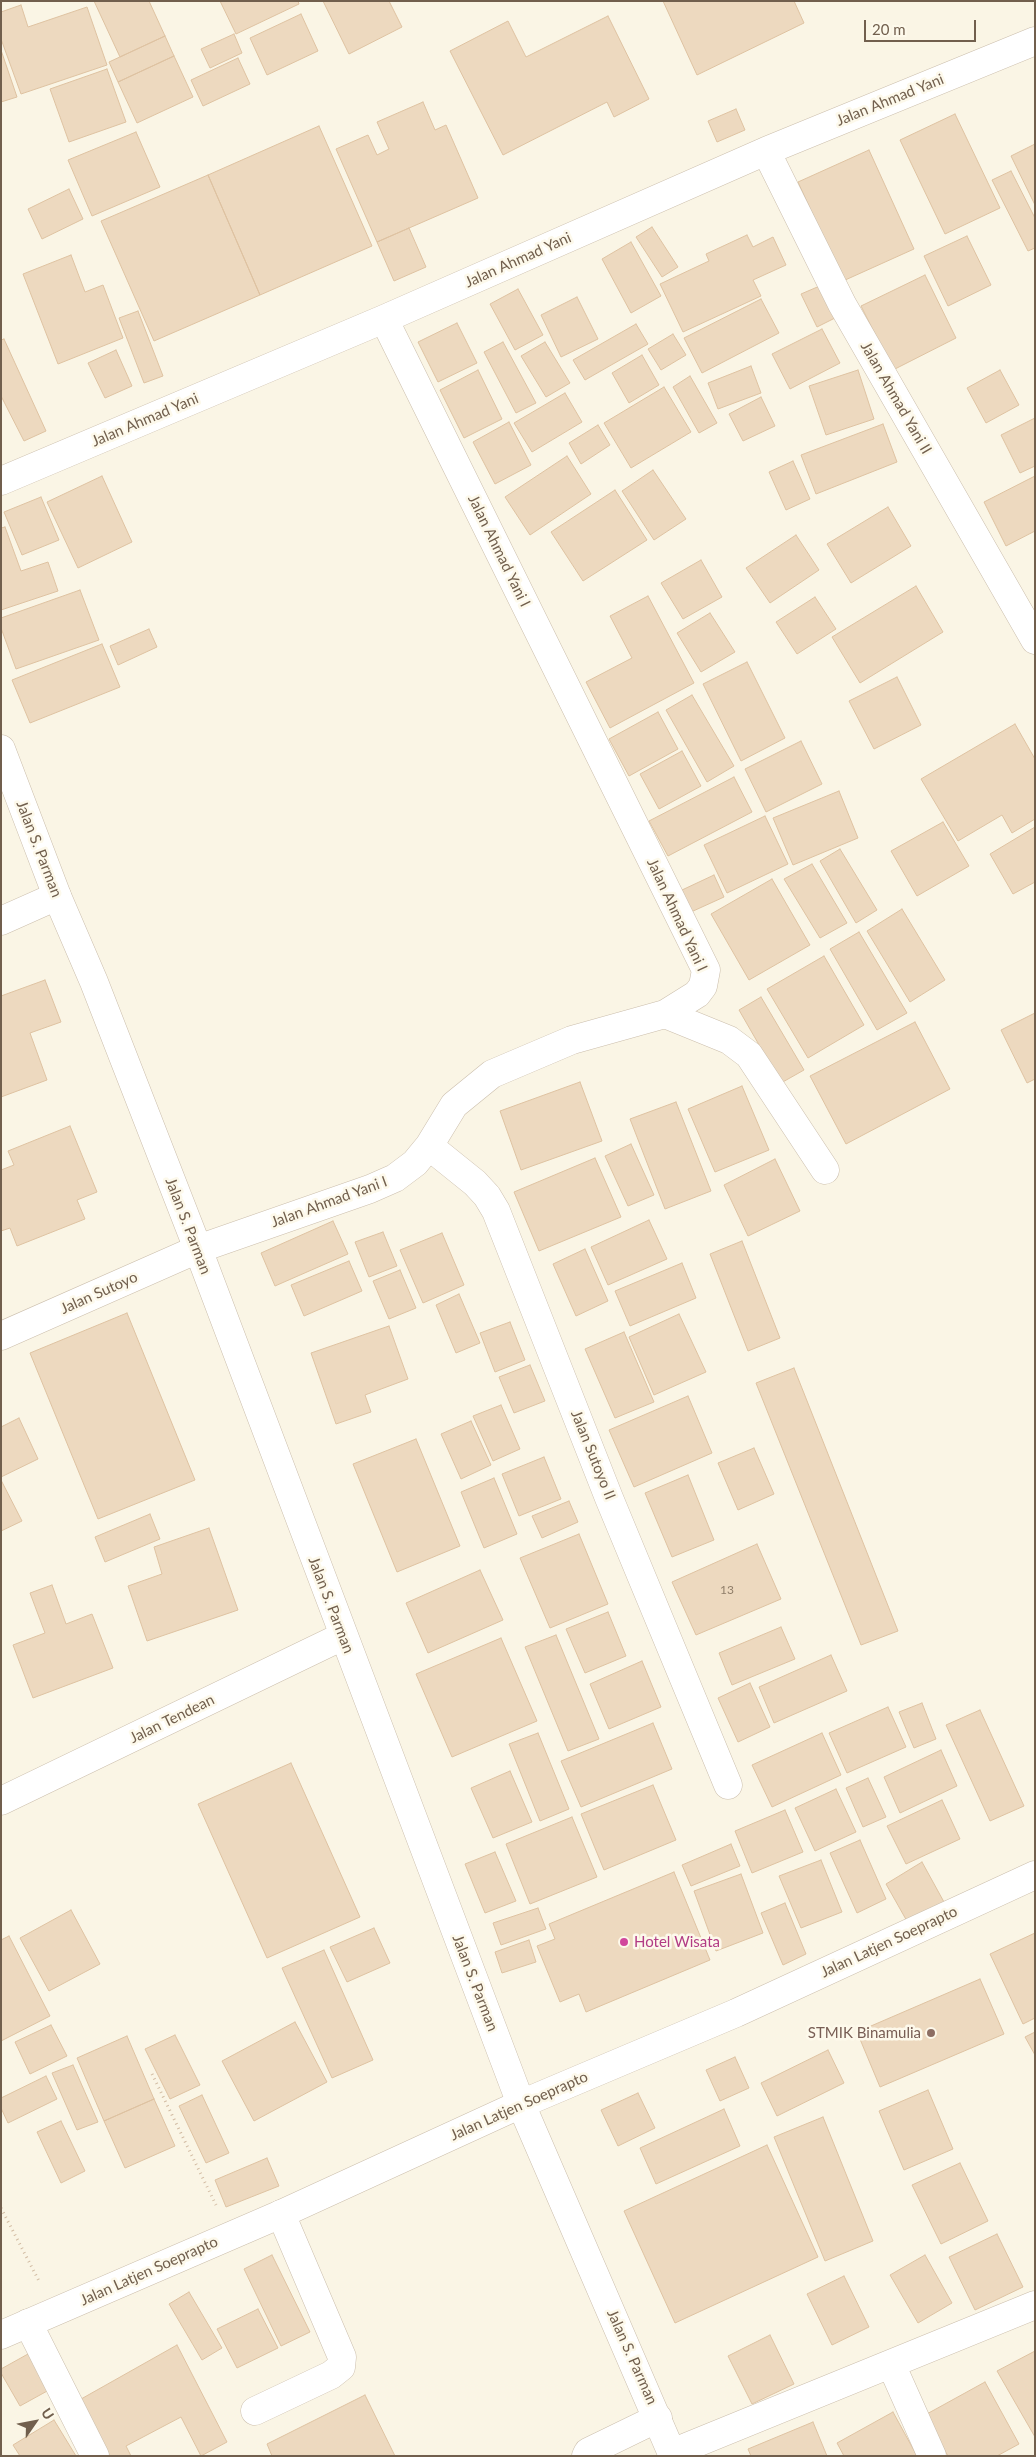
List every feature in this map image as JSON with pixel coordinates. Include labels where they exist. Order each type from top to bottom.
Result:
[{"type":"street","name":"Jalan Ahmad Yani","points":[[1,481],[384,319],[766,151],[1035,41]]},
{"type":"street","name":"Jalan Ahmad Yani II","points":[[766,151],[842,304],[1035,640]]},
{"type":"street","name":"Jalan Ahmad Yani I","points":[[198,1249],[370,1189],[395,1178],[415,1163],[429,1146],[454,1105],[492,1074],[572,1040],[665,1014],[701,990],[706,980],[706,970],[384,319]]},
{"type":"street","name":"Jalan S. Parman","points":[[1,749],[57,896],[94,982],[198,1249],[521,2104],[673,2455]]},
{"type":"street","points":[[1,921],[57,896]]},
{"type":"street","points":[[665,1014],[729,1040],[749,1055],[825,1170]]},
{"type":"street","name":"Jalan Sutoyo II","points":[[429,1146],[474,1183],[487,1196],[496,1211],[609,1498],[728,1785]]},
{"type":"street","name":"Jalan Sutoyo","points":[[1,1336],[198,1249]]},
{"type":"street","name":"Jalan Tendean","points":[[1,1801],[343,1636]]},
{"type":"street","name":"Jalan Latjen Soeprapto","points":[[1,2335],[281,2214],[521,2104],[736,2013],[1035,1875]]},
{"type":"street","points":[[255,2411],[331,2375],[341,2367],[342,2357],[281,2214]]},
{"type":"street","points":[[673,2455],[1035,2305]]},
{"type":"street","points":[[28,2323],[95,2456]]},
{"type":"street","points":[[891,2364],[932,2456]]},
{"type":"street","points":[[586,2456],[588,2452],[658,2418]]},
{"type":"path","points":[[152,2074],[231,2235]]},
{"type":"path","points":[[1,2208],[54,2312]]},
{"type":"building","points":[[94,1],[149,1],[165,36],[120,57]]},
{"type":"building","points":[[220,1],[298,1],[299,4],[236,34]]},
{"type":"building","points":[[323,1],[389,1],[402,27],[349,54]]},
{"type":"building","points":[[663,1],[794,1],[804,23],[697,75]]},
{"type":"building","points":[[21,5],[28,27],[87,7],[107,65],[21,94],[1,39],[1,12]]},
{"type":"building","points":[[301,14],[318,51],[267,75],[250,38]]},
{"type":"building","points":[[608,16],[649,99],[614,117],[607,102],[503,155],[450,51],[508,21],[526,57]]},
{"type":"building","points":[[234,34],[242,53],[210,68],[201,49]]},
{"type":"building","points":[[165,36],[174,56],[118,82],[109,62]]},
{"type":"building","points":[[1,50],[17,97],[1,102]]},
{"type":"building","points":[[174,56],[193,97],[137,123],[118,82]]},
{"type":"building","points":[[238,58],[250,84],[203,106],[191,80]]},
{"type":"building","points":[[107,69],[126,122],[69,142],[50,89]]},
{"type":"building","points":[[423,102],[435,130],[446,125],[478,198],[377,242],[336,149],[368,135],[377,155],[389,149],[377,122]]},
{"type":"building","points":[[736,109],[745,130],[717,142],[708,121]]},
{"type":"building","points":[[955,114],[1000,208],[945,234],[900,140]]},
{"type":"building","points":[[319,126],[372,246],[260,295],[208,175]]},
{"type":"building","points":[[136,132],[160,187],[92,216],[68,160]]},
{"type":"building","points":[[1035,144],[1035,205],[1011,156]]},
{"type":"building","points":[[869,150],[914,249],[843,281],[798,182]]},
{"type":"building","points":[[1011,171],[1035,218],[1035,248],[1028,251],[992,180]]},
{"type":"building","points":[[208,175],[260,295],[154,341],[101,221]]},
{"type":"building","points":[[69,189],[83,219],[42,239],[28,209]]},
{"type":"building","points":[[652,227],[678,267],[662,277],[636,237]]},
{"type":"building","points":[[409,228],[426,267],[394,281],[377,242]]},
{"type":"building","points":[[747,235],[753,247],[773,237],[786,265],[753,280],[761,296],[683,332],[660,284],[709,261],[706,254]]},
{"type":"building","points":[[967,236],[991,285],[948,306],[924,256]]},
{"type":"building","points":[[631,242],[661,296],[631,313],[602,259]]},
{"type":"building","points":[[71,255],[85,292],[103,285],[123,338],[58,364],[23,274]]},
{"type":"building","points":[[925,275],[956,338],[893,370],[861,306]]},
{"type":"building","points":[[822,285],[837,317],[817,327],[801,294]]},
{"type":"building","points":[[518,289],[543,335],[515,350],[490,304]]},
{"type":"building","points":[[577,297],[598,339],[561,357],[541,315]]},
{"type":"building","points":[[761,299],[779,333],[702,373],[684,338]]},
{"type":"building","points":[[138,311],[163,376],[144,383],[119,318]]},
{"type":"building","points":[[457,323],[477,363],[438,382],[418,342]]},
{"type":"building","points":[[636,324],[648,344],[585,380],[573,360]]},
{"type":"building","points":[[822,329],[840,363],[790,389],[772,354]]},
{"type":"building","points":[[673,334],[686,355],[661,370],[648,349]]},
{"type":"building","points":[[4,339],[46,431],[24,441],[1,396],[1,340]]},
{"type":"building","points":[[503,342],[536,403],[516,413],[484,352]]},
{"type":"building","points":[[545,342],[570,383],[546,397],[521,356]]},
{"type":"building","points":[[116,350],[132,386],[105,398],[88,363]]},
{"type":"building","points":[[642,355],[659,385],[629,403],[612,373]]},
{"type":"building","points":[[751,366],[761,393],[718,409],[708,383]]},
{"type":"building","points":[[478,370],[502,419],[464,438],[440,390]]},
{"type":"building","points":[[858,370],[874,419],[826,435],[809,386]]},
{"type":"building","points":[[1000,370],[1019,405],[986,423],[967,388]]},
{"type":"building","points":[[690,376],[717,423],[699,433],[673,387]]},
{"type":"building","points":[[664,387],[691,432],[631,468],[604,423]]},
{"type":"building","points":[[565,393],[582,422],[532,452],[514,423]]},
{"type":"building","points":[[761,397],[775,426],[743,441],[729,414]]},
{"type":"building","points":[[1035,418],[1035,466],[1020,473],[1001,435]]},
{"type":"building","points":[[509,422],[531,465],[495,484],[473,442]]},
{"type":"building","points":[[883,424],[897,462],[816,494],[801,455]]},
{"type":"building","points":[[598,425],[610,445],[581,464],[569,443]]},
{"type":"building","points":[[567,456],[591,494],[530,535],[505,497]]},
{"type":"building","points":[[793,461],[810,499],[786,510],[769,472]]},
{"type":"building","points":[[653,470],[686,519],[654,540],[622,491]]},
{"type":"building","points":[[102,476],[132,542],[78,568],[47,502]]},
{"type":"building","points":[[1035,476],[1035,531],[1006,546],[984,502]]},
{"type":"building","points":[[615,490],[647,540],[583,581],[551,532]]},
{"type":"building","points":[[41,497],[59,540],[22,555],[4,512]]},
{"type":"building","points":[[888,507],[911,546],[851,583],[827,544]]},
{"type":"building","points":[[5,527],[21,571],[48,562],[58,591],[1,610],[1,528]]},
{"type":"building","points":[[796,535],[819,570],[770,603],[746,568]]},
{"type":"building","points":[[701,560],[722,597],[683,619],[661,583]]},
{"type":"building","points":[[916,586],[943,632],[860,683],[832,637]]},
{"type":"building","points":[[80,590],[99,640],[16,669],[1,628],[1,618]]},
{"type":"building","points":[[648,596],[694,683],[610,728],[586,682],[632,658],[610,616]]},
{"type":"building","points":[[815,597],[836,629],[797,654],[776,622]]},
{"type":"building","points":[[710,613],[735,652],[701,672],[677,633]]},
{"type":"building","points":[[149,629],[157,647],[118,665],[110,646]]},
{"type":"building","points":[[102,644],[120,687],[30,723],[12,680]]},
{"type":"building","points":[[747,662],[785,738],[741,761],[703,684]]},
{"type":"building","points":[[897,677],[921,725],[874,749],[849,701]]},
{"type":"building","points":[[692,695],[734,766],[707,782],[666,710]]},
{"type":"building","points":[[658,712],[678,749],[629,776],[609,739]]},
{"type":"building","points":[[1015,724],[1035,759],[1035,819],[1012,833],[1002,815],[958,841],[921,779]]},
{"type":"building","points":[[801,741],[822,784],[766,812],[745,769]]},
{"type":"building","points":[[682,751],[701,786],[659,809],[640,774]]},
{"type":"building","points":[[734,777],[752,812],[668,856],[649,821]]},
{"type":"building","points":[[839,791],[858,838],[793,865],[773,818]]},
{"type":"building","points":[[765,816],[788,864],[727,893],[704,845]]},
{"type":"building","points":[[943,822],[969,866],[917,896],[891,851]]},
{"type":"building","points":[[1035,827],[1035,882],[1013,894],[990,854]]},
{"type":"building","points":[[840,849],[877,910],[856,923],[820,861]]},
{"type":"building","points":[[812,864],[847,923],[820,938],[784,879]]},
{"type":"building","points":[[714,875],[724,897],[691,912],[682,890]]},
{"type":"building","points":[[772,879],[810,945],[749,980],[711,914]]},
{"type":"building","points":[[902,909],[945,980],[910,1002],[867,931]]},
{"type":"building","points":[[859,932],[907,1013],[877,1030],[830,949]]},
{"type":"building","points":[[824,956],[864,1025],[808,1058],[767,989]]},
{"type":"building","points":[[45,980],[61,1022],[30,1033],[47,1080],[1,1097],[1,996]]},
{"type":"building","points":[[761,997],[804,1070],[781,1083],[739,1010]]},
{"type":"building","points":[[1035,1013],[1035,1079],[1027,1083],[1001,1030]]},
{"type":"building","points":[[915,1022],[950,1089],[846,1144],[810,1076]]},
{"type":"building","points":[[580,1082],[602,1141],[521,1170],[500,1111]]},
{"type":"building","points":[[742,1086],[769,1150],[715,1172],[688,1109]]},
{"type":"building","points":[[676,1102],[711,1191],[665,1209],[630,1119]]},
{"type":"building","points":[[70,1126],[97,1192],[77,1200],[85,1219],[17,1246],[10,1228],[1,1231],[1,1170],[14,1165],[8,1151]]},
{"type":"building","points":[[631,1144],[654,1195],[628,1206],[605,1156]]},
{"type":"building","points":[[595,1158],[621,1217],[539,1251],[514,1192]]},
{"type":"building","points":[[775,1159],[800,1211],[748,1236],[724,1185]]},
{"type":"building","points":[[649,1220],[667,1259],[608,1285],[591,1247]]},
{"type":"building","points":[[333,1221],[348,1254],[275,1286],[261,1253]]},
{"type":"building","points":[[383,1232],[397,1266],[369,1277],[355,1242]]},
{"type":"building","points":[[442,1233],[464,1285],[423,1303],[400,1250]]},
{"type":"building","points":[[742,1241],[780,1338],[748,1351],[710,1254]]},
{"type":"building","points":[[585,1249],[608,1301],[576,1316],[553,1264]]},
{"type":"building","points":[[349,1261],[362,1291],[304,1316],[291,1285]]},
{"type":"building","points":[[682,1263],[696,1298],[630,1326],[615,1291]]},
{"type":"building","points":[[400,1270],[416,1308],[389,1319],[373,1281]]},
{"type":"building","points":[[459,1294],[480,1343],[456,1353],[436,1305]]},
{"type":"building","points":[[127,1313],[195,1480],[98,1519],[30,1353]]},
{"type":"building","points":[[679,1314],[706,1372],[654,1395],[629,1337]]},
{"type":"building","points":[[510,1322],[525,1360],[495,1372],[480,1333]]},
{"type":"building","points":[[389,1326],[408,1379],[365,1395],[371,1412],[336,1424],[311,1353]]},
{"type":"building","points":[[624,1332],[654,1402],[615,1418],[585,1349]]},
{"type":"building","points":[[530,1365],[545,1401],[514,1413],[499,1377]]},
{"type":"building","points":[[794,1368],[898,1631],[861,1645],[756,1383]]},
{"type":"building","points":[[688,1396],[712,1453],[634,1487],[609,1430]]},
{"type":"building","points":[[501,1405],[520,1449],[493,1461],[473,1416]]},
{"type":"building","points":[[19,1418],[38,1459],[1,1477],[1,1427]]},
{"type":"building","points":[[471,1421],[491,1465],[461,1479],[441,1434]]},
{"type":"building","points":[[416,1439],[460,1546],[397,1572],[353,1464]]},
{"type":"building","points":[[754,1448],[774,1494],[738,1510],[718,1463]]},
{"type":"building","points":[[544,1457],[561,1499],[519,1516],[502,1474]]},
{"type":"building","points":[[688,1475],[714,1540],[672,1557],[645,1493]]},
{"type":"building","points":[[494,1478],[517,1534],[484,1548],[461,1492]]},
{"type":"building","points":[[1,1480],[22,1521],[1,1531]]},
{"type":"building","points":[[569,1501],[578,1522],[542,1538],[532,1516]]},
{"type":"building","points":[[150,1514],[160,1539],[105,1562],[95,1537]]},
{"type":"building","points":[[209,1528],[238,1610],[147,1641],[128,1586],[162,1574],[154,1547]]},
{"type":"building","points":[[579,1534],[608,1604],[550,1628],[520,1558]]},
{"type":"building","points":[[757,1544],[781,1599],[696,1635],[672,1582]]},
{"type":"building","points":[[480,1570],[503,1620],[428,1653],[406,1603]]},
{"type":"building","points":[[52,1585],[66,1624],[92,1614],[113,1668],[33,1698],[13,1645],[45,1633],[30,1593]]},
{"type":"building","points":[[608,1612],[626,1656],[585,1673],[566,1629]]},
{"type":"building","points":[[781,1627],[795,1659],[732,1685],[719,1653]]},
{"type":"building","points":[[556,1635],[599,1739],[568,1751],[525,1647]]},
{"type":"building","points":[[501,1638],[537,1721],[452,1757],[416,1674]]},
{"type":"building","points":[[831,1655],[847,1691],[774,1723],[759,1687]]},
{"type":"building","points":[[642,1661],[661,1707],[609,1729],[590,1684]]},
{"type":"building","points":[[750,1683],[770,1727],[738,1742],[718,1698]]},
{"type":"building","points":[[922,1703],[936,1739],[914,1748],[899,1712]]},
{"type":"building","points":[[888,1707],[906,1747],[847,1773],[829,1733]]},
{"type":"building","points":[[980,1710],[1024,1806],[990,1821],[946,1725]]},
{"type":"building","points":[[653,1723],[672,1769],[581,1807],[561,1761]]},
{"type":"building","points":[[538,1733],[569,1809],[540,1821],[509,1744]]},
{"type":"building","points":[[822,1733],[841,1775],[772,1807],[752,1765]]},
{"type":"building","points":[[941,1750],[957,1786],[900,1813],[884,1777]]},
{"type":"building","points":[[291,1763],[360,1917],[267,1958],[198,1804]]},
{"type":"building","points":[[510,1771],[532,1822],[493,1838],[471,1788]]},
{"type":"building","points":[[868,1778],[886,1817],[863,1827],[846,1788]]},
{"type":"building","points":[[653,1785],[676,1840],[604,1870],[581,1814]]},
{"type":"building","points":[[836,1789],[856,1832],[815,1851],[795,1808]]},
{"type":"building","points":[[942,1800],[960,1839],[906,1864],[887,1826]]},
{"type":"building","points":[[785,1810],[803,1852],[752,1873],[735,1831]]},
{"type":"building","points":[[572,1817],[597,1877],[530,1904],[506,1844]]},
{"type":"building","points":[[860,1840],[886,1899],[857,1913],[830,1853]]},
{"type":"building","points":[[731,1844],[740,1866],[691,1886],[682,1865]]},
{"type":"building","points":[[495,1852],[516,1901],[485,1913],[465,1864]]},
{"type":"building","points":[[821,1860],[842,1912],[801,1928],[779,1876]]},
{"type":"building","points":[[922,1862],[944,1902],[908,1923],[886,1884]]},
{"type":"building","name":"Hotel Wisata","points":[[674,1872],[710,1960],[586,2012],[579,1994],[560,2002],[537,1946],[555,1939],[549,1924]]},
{"type":"building","points":[[741,1874],[763,1933],[716,1951],[694,1891]]},
{"type":"building","points":[[785,1903],[806,1954],[783,1965],[761,1913]]},
{"type":"building","points":[[538,1908],[546,1929],[501,1945],[493,1923]]},
{"type":"building","points":[[71,1910],[100,1964],[49,1991],[20,1938]]},
{"type":"building","points":[[374,1928],[390,1963],[347,1982],[330,1947]]},
{"type":"building","points":[[1035,1933],[1035,2018],[1023,2024],[990,1954]]},
{"type":"building","points":[[9,1936],[50,2016],[1,2041],[1,1940]]},
{"type":"building","points":[[529,1940],[536,1962],[502,1973],[495,1952]]},
{"type":"building","points":[[324,1950],[373,2060],[332,2078],[282,1968]]},
{"type":"building","name":"STMIK Binamulia","points":[[980,1979],[1004,2034],[880,2087],[857,2032]]},
{"type":"building","points":[[295,2022],[327,2082],[254,2121],[222,2061]]},
{"type":"building","points":[[51,2025],[67,2056],[30,2074],[15,2042]]},
{"type":"building","points":[[1035,2032],[1035,2055],[1025,2037]]},
{"type":"building","points":[[175,2035],[200,2085],[170,2099],[145,2049]]},
{"type":"building","points":[[127,2036],[154,2099],[104,2121],[77,2058]]},
{"type":"building","points":[[828,2050],[844,2083],[777,2116],[761,2083]]},
{"type":"building","points":[[735,2057],[749,2088],[720,2101],[706,2070]]},
{"type":"building","points":[[73,2065],[98,2122],[77,2130],[52,2073]]},
{"type":"building","points":[[46,2076],[57,2099],[8,2123],[1,2108],[1,2098]]},
{"type":"building","points":[[928,2090],[953,2149],[904,2170],[879,2111]]},
{"type":"building","points":[[638,2093],[655,2128],[618,2146],[601,2110]]},
{"type":"building","points":[[202,2095],[229,2153],[206,2163],[179,2106]]},
{"type":"building","points":[[154,2099],[175,2146],[125,2168],[104,2121]]},
{"type":"building","points":[[724,2109],[740,2146],[656,2184],[640,2148]]},
{"type":"building","points":[[823,2117],[873,2241],[825,2261],[774,2137]]},
{"type":"building","points":[[61,2121],[85,2171],[61,2183],[37,2132]]},
{"type":"building","points":[[767,2145],[818,2257],[675,2323],[624,2211]]},
{"type":"building","points":[[267,2158],[279,2186],[226,2207],[215,2180]]},
{"type":"building","points":[[960,2163],[988,2221],[941,2244],[912,2185]]},
{"type":"building","points":[[997,2234],[1023,2287],[975,2310],[949,2257]]},
{"type":"building","points":[[272,2255],[310,2332],[281,2346],[244,2269]]},
{"type":"building","points":[[925,2255],[952,2303],[918,2323],[890,2275]]},
{"type":"building","points":[[844,2276],[869,2327],[832,2345],[807,2294]]},
{"type":"building","points":[[189,2292],[222,2348],[202,2360],[169,2304]]},
{"type":"building","points":[[258,2309],[278,2348],[237,2368],[217,2329]]},
{"type":"building","points":[[770,2335],[794,2384],[752,2404],[728,2356]]},
{"type":"building","points":[[177,2345],[227,2442],[201,2456],[181,2417],[126,2446],[131,2456],[102,2456],[74,2403]]},
{"type":"building","points":[[1035,2351],[1035,2437],[997,2371]]},
{"type":"building","points":[[28,2354],[49,2390],[20,2406],[1,2373],[1,2369]]},
{"type":"building","points":[[985,2382],[1019,2444],[997,2456],[948,2456],[925,2415]]},
{"type":"building","points":[[365,2395],[395,2456],[272,2456],[267,2444]]},
{"type":"building","points":[[893,2412],[917,2456],[844,2456],[837,2443]]},
{"type":"building","points":[[54,2420],[76,2456],[20,2456],[13,2445]]},
{"type":"building","points":[[813,2422],[827,2456],[751,2456],[748,2449]]},
{"type":"place","name":"Hotel Wisata","points":[[624,1942]]},
{"type":"place","name":"STMIK Binamulia","points":[[931,2033]]}]
